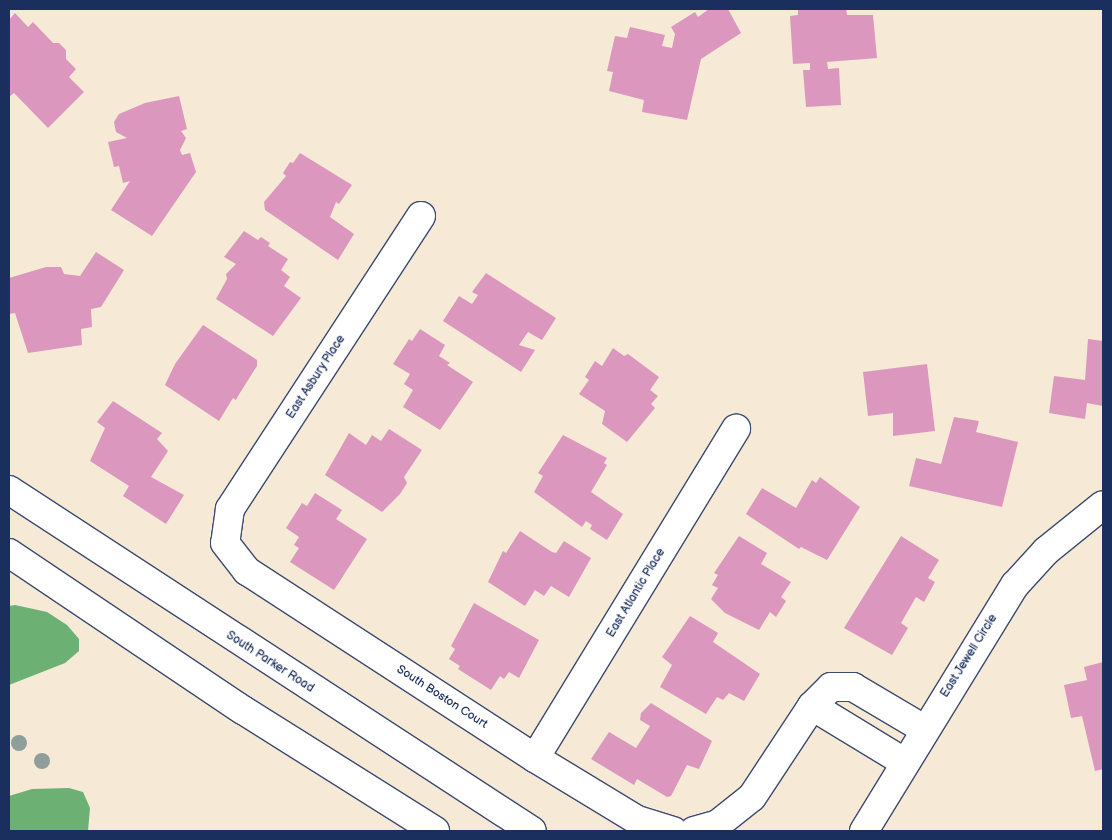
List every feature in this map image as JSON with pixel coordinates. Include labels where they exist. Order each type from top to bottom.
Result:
[{"type":"street","name":"East Asbury Place","points":[[225,542],[230,509],[421,216]]},
{"type":"street","name":"East Atlantic Place","points":[[535,758],[736,429]]},
{"type":"street","name":"South Parker Road","points":[[9,490],[532,831]]},
{"type":"street","name":"East Jewell Circle","points":[[864,831],[924,729],[1022,576],[1057,542],[1103,505]]},
{"type":"street","name":"South Boston Court","points":[[225,542],[247,570],[535,758],[637,820],[673,831]]},
{"type":"street","points":[[9,554],[243,710],[435,831]]},
{"type":"street","points":[[694,831],[718,824],[752,797],[812,706],[832,687],[846,685],[924,729]]},
{"type":"street","points":[[812,706],[904,762]]},
{"type":"green space","points":[[15,605],[47,612],[67,625],[79,639],[79,651],[65,663],[9,685],[9,606]]},
{"type":"green space","points":[[69,788],[83,792],[90,808],[88,831],[9,831],[9,796],[32,789]]},
{"type":"building","points":[[709,9],[728,9],[741,33],[701,59],[687,120],[642,112],[644,100],[609,91],[613,72],[607,71],[615,36],[627,38],[630,27],[665,35],[662,46],[672,48],[675,34],[671,27],[695,12],[698,17]]},
{"type":"building","points":[[798,9],[846,9],[847,15],[873,15],[877,58],[827,62],[828,69],[839,68],[841,105],[806,107],[803,70],[810,70],[810,63],[793,64],[790,16],[798,15]]},
{"type":"building","points":[[15,13],[28,27],[33,22],[53,43],[59,43],[66,50],[66,59],[76,69],[69,77],[84,92],[48,128],[14,93],[9,97],[9,20]]},
{"type":"building","points":[[179,96],[187,129],[181,131],[186,138],[180,150],[182,155],[190,153],[196,172],[152,236],[111,210],[130,181],[123,183],[119,166],[114,167],[108,142],[127,138],[116,132],[114,122],[119,114],[145,103]]},
{"type":"building","points":[[300,153],[352,185],[339,204],[336,202],[330,217],[354,234],[338,260],[265,210],[264,202],[286,176],[283,173],[290,162],[293,163]]},
{"type":"building","points":[[244,231],[258,240],[261,237],[270,243],[268,246],[288,259],[281,270],[290,277],[284,286],[301,298],[273,336],[216,299],[227,279],[226,274],[236,264],[224,257]]},
{"type":"building","points":[[96,252],[124,270],[101,307],[91,309],[92,327],[81,329],[82,345],[28,353],[15,313],[9,314],[9,278],[46,267],[61,267],[64,274],[80,276]]},
{"type":"building","points":[[486,273],[556,318],[542,340],[528,332],[519,345],[535,350],[521,372],[443,321],[459,296],[472,304],[478,295],[472,292]]},
{"type":"building","points":[[203,325],[257,360],[257,366],[236,400],[233,398],[219,421],[165,385],[175,364]]},
{"type":"building","points":[[420,329],[445,345],[439,356],[450,363],[447,365],[473,382],[440,430],[403,407],[413,390],[404,384],[410,374],[393,364],[409,339],[412,341]]},
{"type":"building","points":[[1088,339],[1103,341],[1103,406],[1087,403],[1085,419],[1049,413],[1054,376],[1085,380]]},
{"type":"building","points":[[613,348],[624,356],[628,354],[659,377],[650,390],[658,396],[651,404],[655,408],[627,442],[602,424],[605,411],[579,394],[589,380],[585,377],[595,361],[602,366]]},
{"type":"building","points":[[927,364],[935,431],[893,436],[893,413],[868,416],[863,372]]},
{"type":"building","points":[[113,401],[162,433],[157,439],[168,451],[151,477],[184,495],[166,524],[123,496],[129,486],[90,461],[105,428],[97,422]]},
{"type":"building","points":[[954,417],[979,421],[976,432],[1018,442],[1002,507],[909,486],[916,458],[941,464]]},
{"type":"building","points":[[389,429],[422,450],[404,477],[407,483],[400,494],[382,512],[325,475],[349,433],[366,445],[372,435],[381,441]]},
{"type":"building","points":[[563,435],[607,458],[604,463],[607,465],[591,492],[623,514],[607,540],[590,529],[592,525],[586,521],[582,527],[534,492],[543,476],[538,473]]},
{"type":"building","points":[[820,477],[860,507],[827,560],[801,547],[799,549],[746,514],[762,488],[796,508],[812,480],[816,483]]},
{"type":"building","points":[[315,493],[342,510],[336,519],[367,539],[334,590],[290,562],[299,548],[294,545],[299,537],[286,528],[302,503],[307,506]]},
{"type":"building","points":[[520,531],[552,552],[556,553],[564,541],[591,558],[569,597],[551,586],[544,596],[535,590],[525,606],[488,582],[503,551],[506,553]]},
{"type":"building","points":[[739,536],[767,553],[761,564],[791,582],[781,597],[786,601],[776,617],[770,612],[759,630],[725,613],[711,599],[718,588],[712,585],[718,575],[714,573]]},
{"type":"building","points":[[901,536],[939,560],[928,578],[935,582],[924,602],[916,597],[901,623],[908,628],[892,655],[844,628]]},
{"type":"building","points":[[474,603],[539,640],[519,678],[509,672],[504,679],[500,676],[491,690],[458,669],[460,666],[449,659],[455,649],[451,646]]},
{"type":"building","points":[[690,616],[718,633],[713,642],[760,674],[744,701],[729,693],[723,700],[717,697],[706,714],[660,687],[672,665],[662,657]]},
{"type":"building","points":[[1103,662],[1103,769],[1095,771],[1082,716],[1071,718],[1064,685],[1087,680],[1084,667]]},
{"type":"building","points":[[651,703],[712,741],[699,769],[687,765],[671,796],[667,797],[637,779],[634,785],[591,759],[609,732],[636,748],[650,726],[640,720],[641,713]]}]
